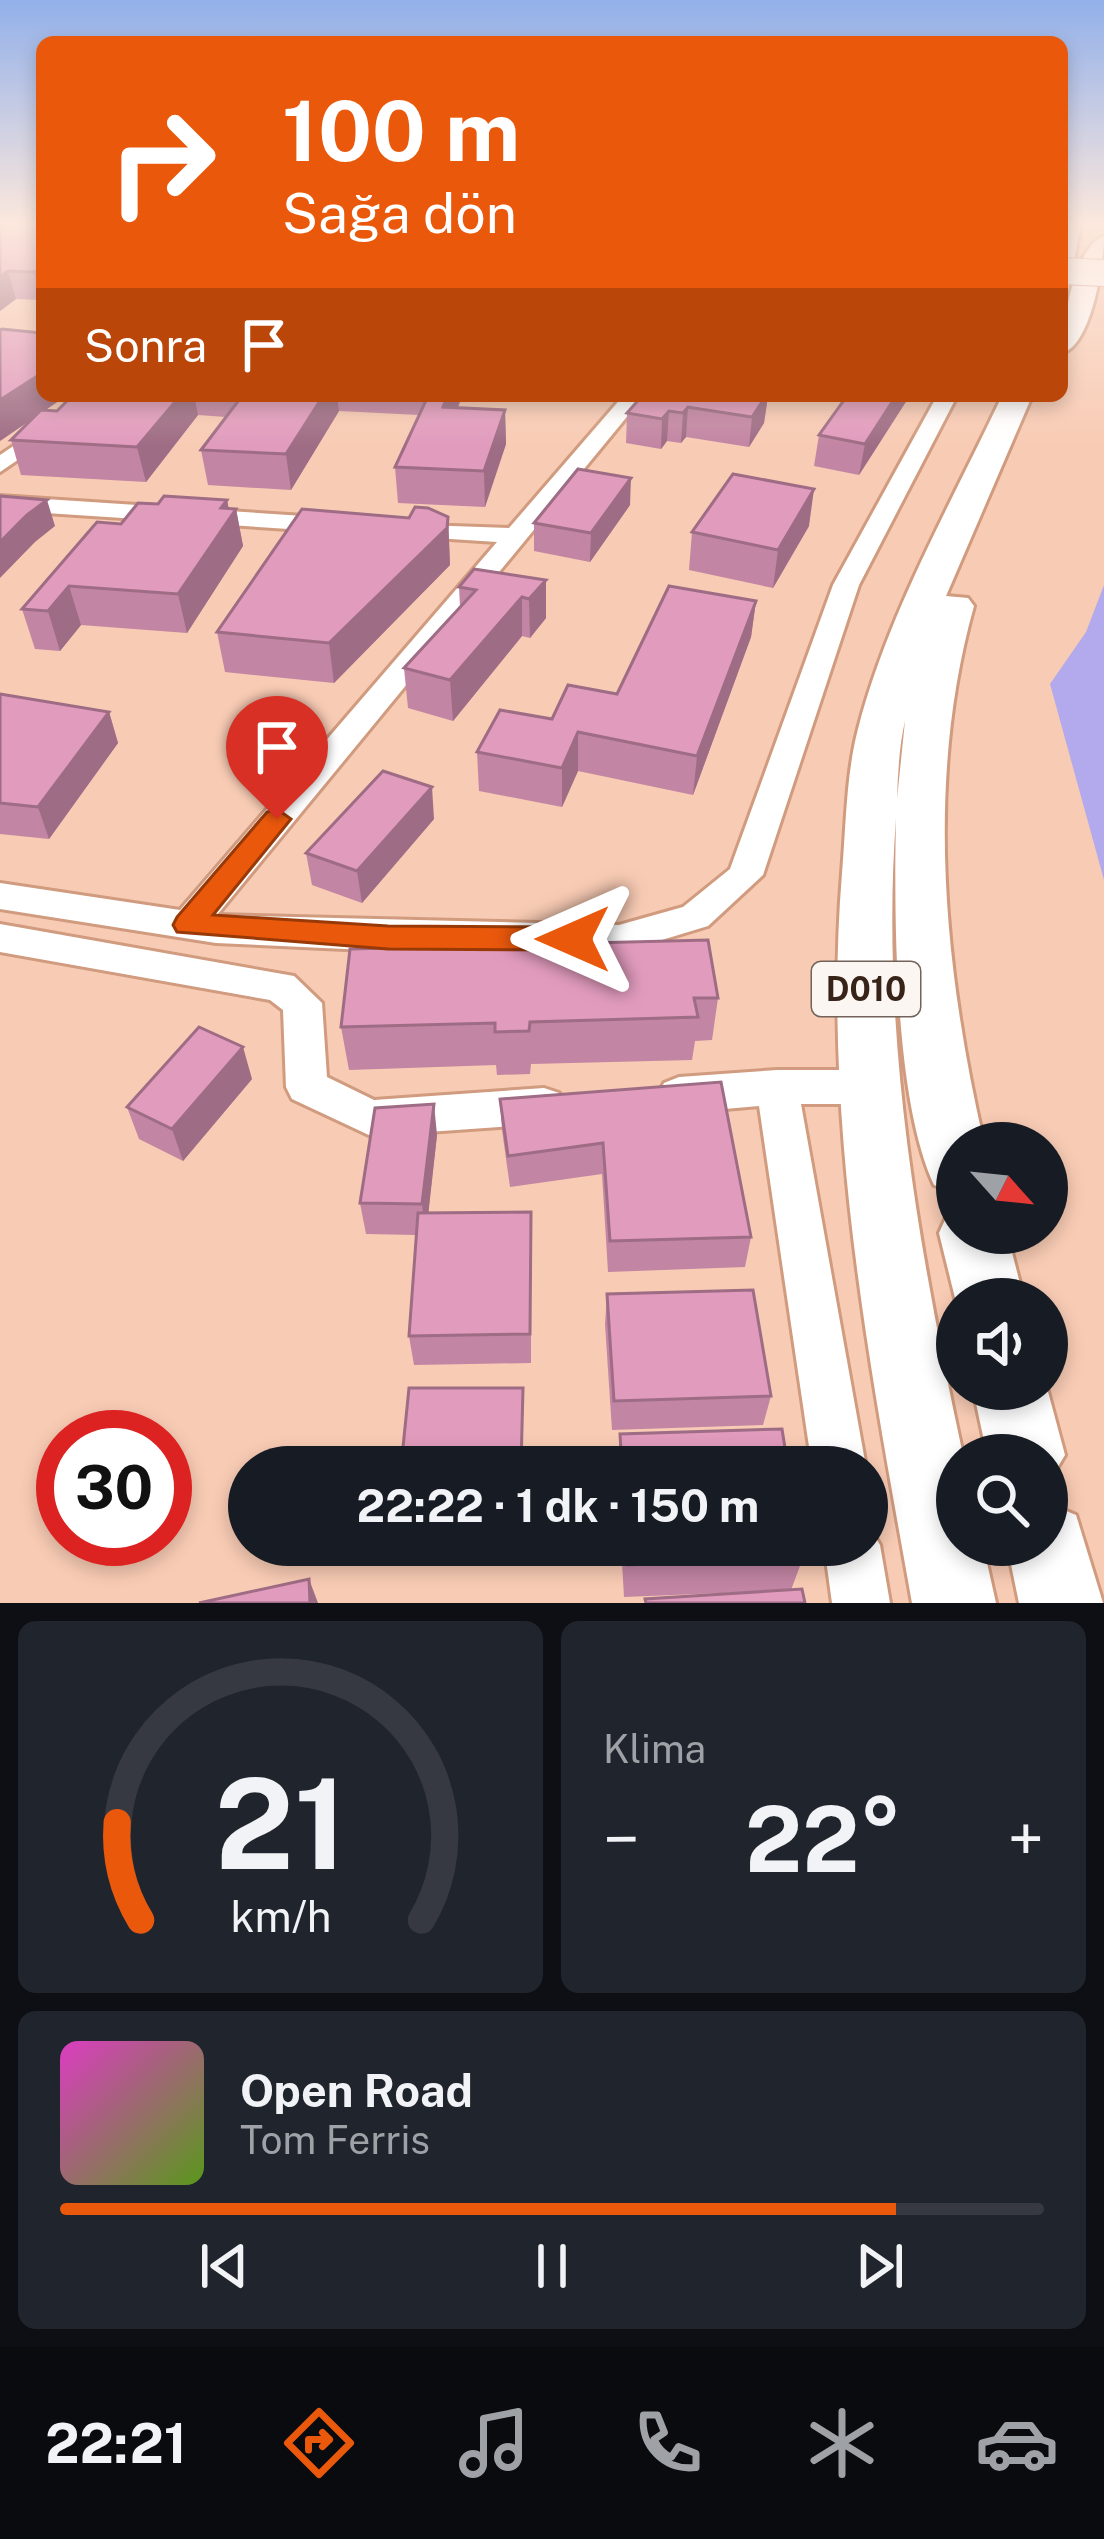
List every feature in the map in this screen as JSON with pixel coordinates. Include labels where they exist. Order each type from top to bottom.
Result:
[{"type":"highway","points":[[1068,331],[1082,298]]},
{"type":"highway","name":"D010","points":[[954,1603],[896,1309],[869,1087],[864,899],[880,727],[913,632],[1014,402]]},
{"type":"highway","name":"D010","points":[[950,1122],[933,1018],[922,900],[929,709],[943,632],[1037,402]]},
{"type":"highway","points":[[1052,1566],[1061,1603]]},
{"type":"street","points":[[0,465],[93,402]]},
{"type":"street","points":[[188,925],[629,402]]},
{"type":"street","points":[[0,896],[188,925],[388,937],[619,939],[695,917],[745,875],[846,585],[944,402]]},
{"type":"street","points":[[0,503],[516,536]]},
{"type":"street","points":[[0,938],[280,988],[302,1003],[307,1087],[371,1118],[593,1102]]},
{"type":"street","points":[[777,1087],[836,1446]]},
{"type":"street","points":[[639,1098],[777,1087],[869,1087]]},
{"type":"street","points":[[855,1566],[861,1603]]},
{"type":"shaded area","points":[[1104,585],[1104,880],[1050,684],[1086,632]]},
{"type":"building","points":[[0,330],[36,332],[36,377],[0,400]]},
{"type":"building","points":[[66,402],[175,402],[137,447],[11,440],[41,410],[57,411]]},
{"type":"building","points":[[237,402],[319,402],[286,454],[201,450]]},
{"type":"building","points":[[425,402],[505,410],[484,471],[395,467]]},
{"type":"building","points":[[637,402],[762,402],[752,417],[688,407],[683,413],[669,411],[662,419],[627,413]]},
{"type":"building","points":[[843,402],[892,402],[865,444],[819,435]]},
{"type":"building","points":[[578,469],[631,478],[591,533],[534,523]]},
{"type":"building","points":[[733,474],[814,489],[778,550],[692,532]]},
{"type":"building","points":[[0,496],[47,500],[0,542]]},
{"type":"building","points":[[164,496],[227,500],[221,508],[236,509],[178,594],[69,586],[48,611],[22,609],[97,522],[121,524],[138,503],[158,504]]},
{"type":"building","points":[[415,507],[448,517],[447,528],[329,643],[217,632],[302,509],[409,518]]},
{"type":"building","points":[[474,569],[546,580],[529,599],[522,597],[450,680],[404,668],[476,590],[459,587]]},
{"type":"building","points":[[669,586],[756,601],[697,756],[578,732],[562,768],[477,752],[500,710],[552,719],[568,685],[617,694]]},
{"type":"building","points":[[0,694],[109,712],[38,807],[0,803]]},
{"type":"building","points":[[383,771],[432,787],[357,871],[306,853]]},
{"type":"building","points":[[708,940],[718,998],[694,998],[698,1017],[530,1022],[529,1031],[495,1032],[495,1023],[341,1027],[350,949]]},
{"type":"building","points":[[199,1027],[243,1047],[172,1129],[127,1107]]},
{"type":"building","points":[[721,1082],[751,1237],[610,1241],[603,1143],[508,1156],[500,1099]]},
{"type":"building","points":[[434,1104],[422,1204],[360,1203],[375,1108]]},
{"type":"building","points":[[531,1212],[530,1334],[409,1336],[418,1213]]},
{"type":"building","points":[[753,1290],[771,1396],[614,1401],[607,1294]]},
{"type":"building","points":[[409,1388],[523,1388],[522,1446],[403,1446]]},
{"type":"building","points":[[782,1429],[785,1446],[621,1446],[620,1434]]},
{"type":"building","points":[[309,1579],[310,1603],[199,1603]]},
{"type":"building","points":[[802,1589],[805,1603],[646,1603],[645,1599]]},
{"type":"route","points":[[277,819],[188,925],[388,937],[573,939]]}]
